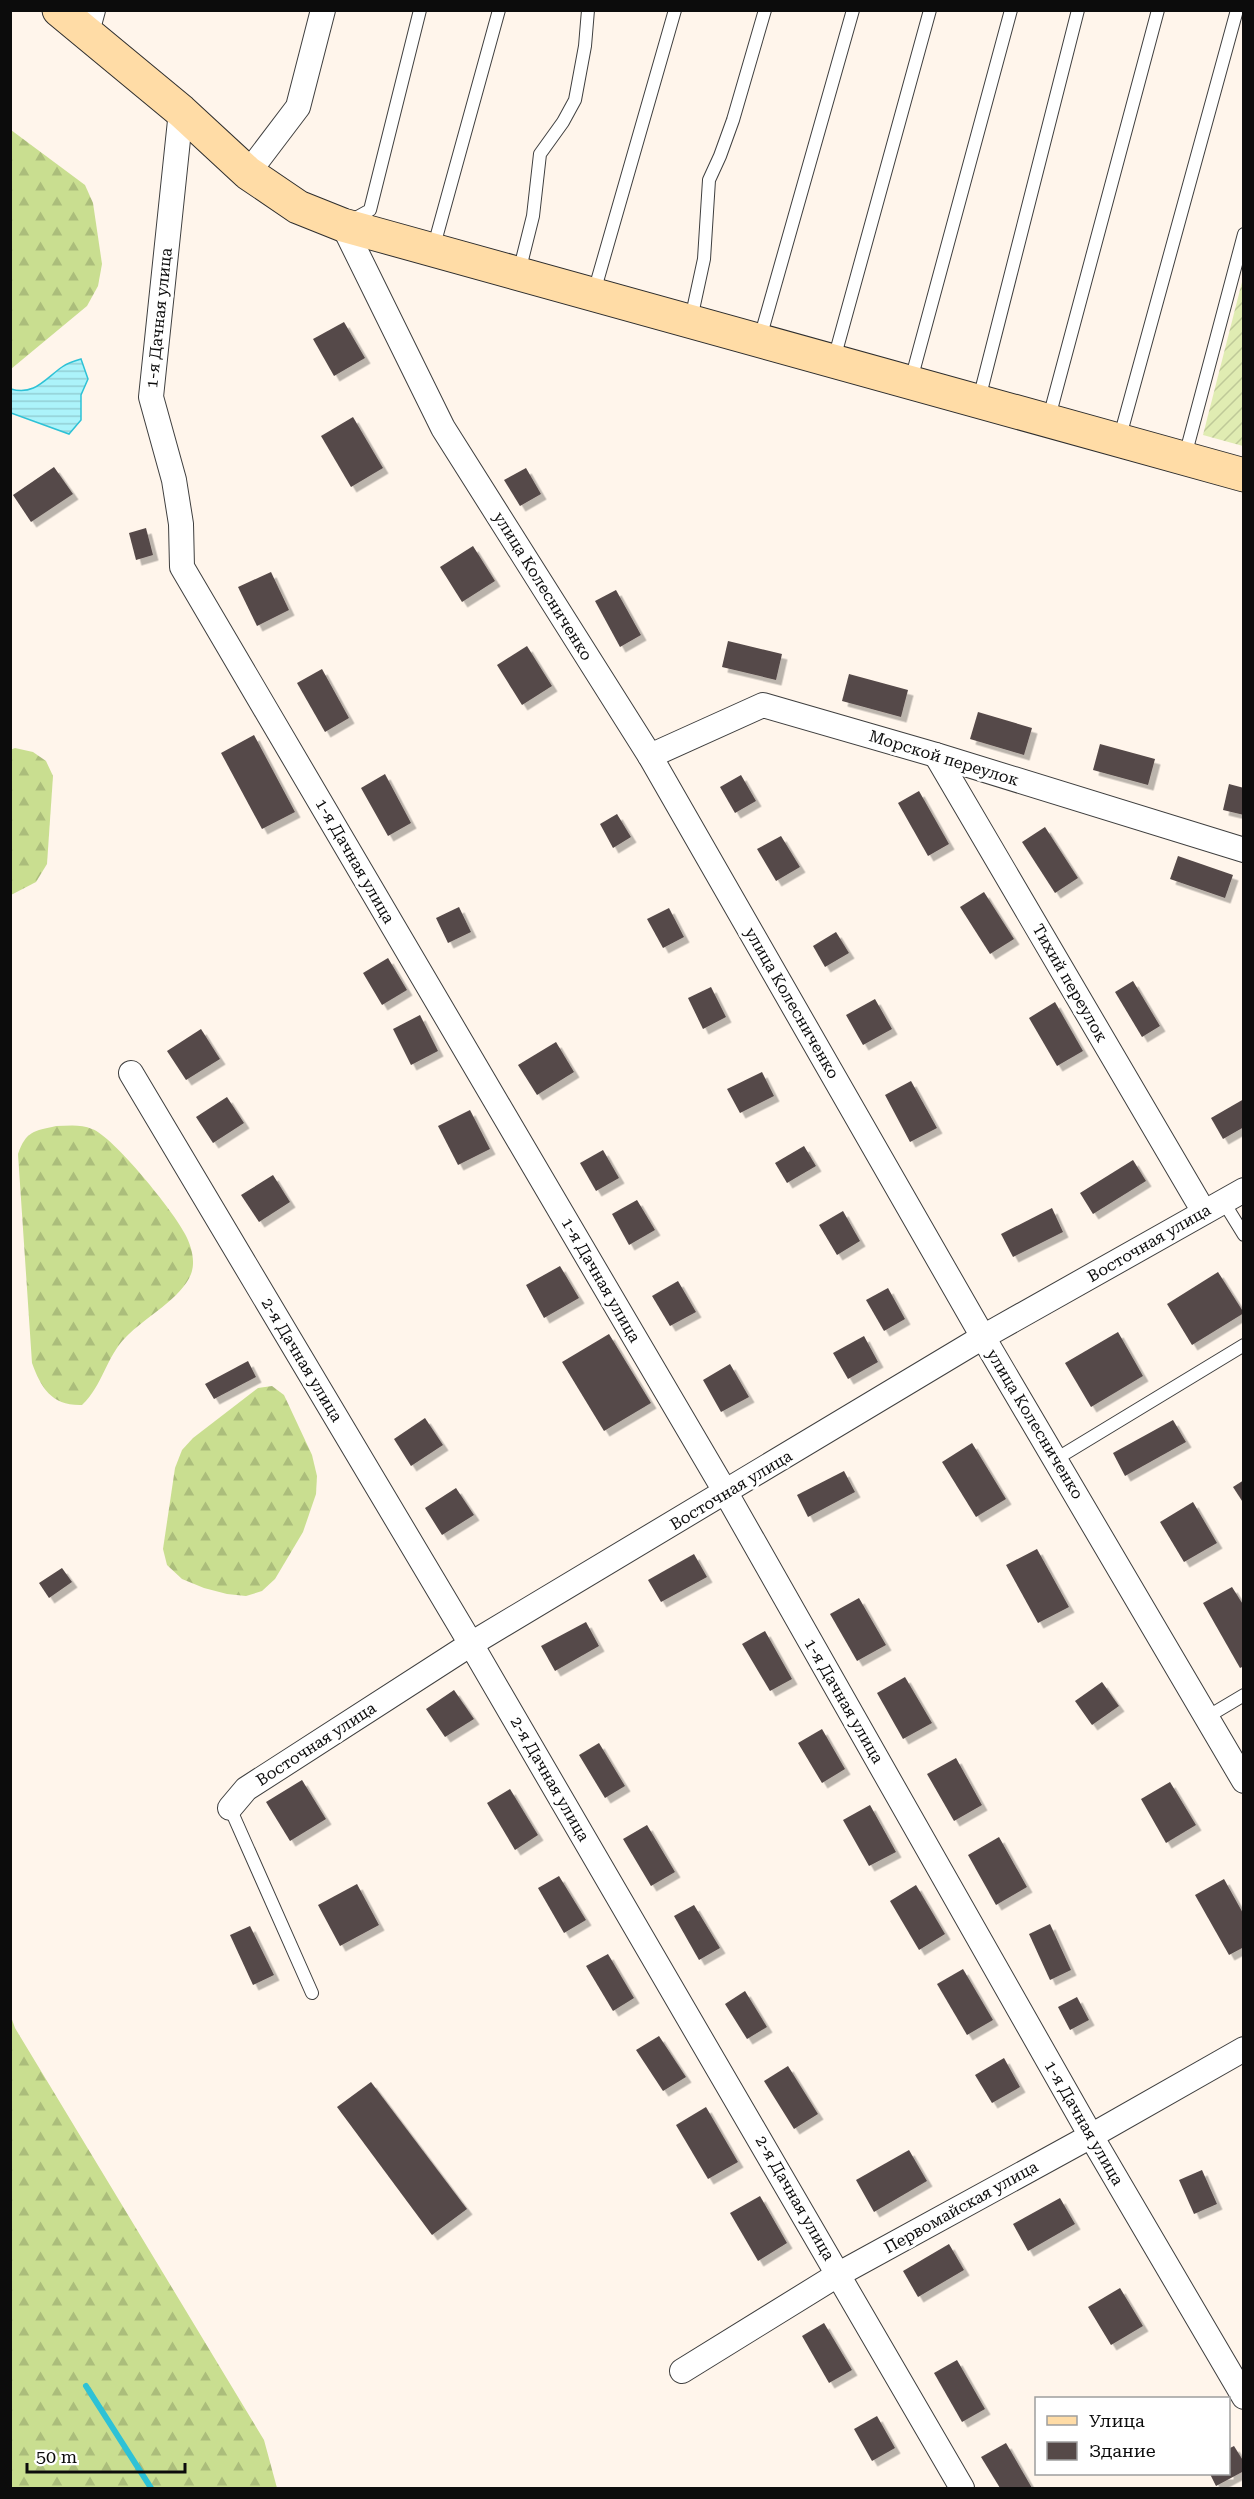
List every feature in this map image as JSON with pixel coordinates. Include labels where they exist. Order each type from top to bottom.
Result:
[{"type":"main road","points":[[59,10],[90,21],[181,111],[248,172],[298,207],[344,225],[1244,475]]},
{"type":"street","points":[[248,172],[298,107],[323,10]]},
{"type":"street","name":"1-я Дачная улица","points":[[181,111],[151,397],[174,480],[181,524],[182,567],[726,1493],[1091,2136],[1244,2397]]},
{"type":"street","name":"улица Колесниченко","points":[[344,225],[443,428],[650,756],[983,1337],[1244,1781]]},
{"type":"street","name":"Морской переулок","points":[[650,756],[763,705],[936,755],[1244,850]]},
{"type":"street","name":"Тихий переулок","points":[[936,755],[1223,1201]]},
{"type":"street","name":"2-я Дачная улица","points":[[130,1073],[471,1644],[962,2488]]},
{"type":"street","name":"Восточная улица","points":[[230,1808],[246,1789],[471,1644],[983,1337],[1223,1201]]},
{"type":"street","name":"Первомайская улица","points":[[682,2371],[839,2274],[1244,2049]]},
{"type":"lane","points":[[344,225],[370,210],[420,10]]},
{"type":"lane","points":[[433,250],[499,10]]},
{"type":"lane","points":[[519,274],[533,216],[540,154],[563,122],[575,100],[585,46],[588,10]]},
{"type":"lane","points":[[594,294],[675,10]]},
{"type":"lane","points":[[691,321],[704,259],[709,180],[733,120],[765,10]]},
{"type":"lane","points":[[759,340],[853,10]]},
{"type":"lane","points":[[834,361],[930,10]]},
{"type":"lane","points":[[911,382],[1011,10]]},
{"type":"lane","points":[[978,401],[1078,10]]},
{"type":"lane","points":[[1048,421],[1158,10]]},
{"type":"lane","points":[[1119,440],[1237,10]]},
{"type":"lane","points":[[1185,458],[1244,234]]},
{"type":"lane","points":[[1223,1201],[1244,1235]]},
{"type":"lane","points":[[1056,1459],[1244,1345]]},
{"type":"lane","points":[[1207,1717],[1244,1695]]},
{"type":"lane","points":[[230,1808],[312,1993]]},
{"type":"green space","points":[[11,130],[85,185],[93,203],[102,264],[98,286],[87,306],[11,369]]},
{"type":"green space","points":[[1243,278],[1243,446],[1203,435]]},
{"type":"green space","points":[[15,748],[33,752],[46,761],[53,776],[47,864],[36,882],[11,895],[10,750]]},
{"type":"green space","points":[[56,1126],[88,1127],[114,1145],[157,1193],[179,1224],[189,1243],[193,1259],[191,1274],[180,1291],[119,1345],[95,1389],[82,1405],[63,1402],[49,1394],[39,1380],[32,1363],[18,1154],[24,1141],[32,1133]]},
{"type":"green space","points":[[272,1386],[284,1395],[312,1455],[317,1476],[316,1494],[303,1532],[275,1579],[262,1591],[246,1596],[204,1588],[182,1579],[167,1565],[163,1549],[175,1468],[182,1450],[193,1438],[258,1388]]},
{"type":"green space","points":[[10,2014],[15,2028],[264,2440],[277,2488],[13,2488],[11,2486]]},
{"type":"water","points":[[81,359],[88,379],[81,395],[81,420],[69,434],[11,413],[11,389],[19,391],[33,388],[64,366]]},
{"type":"building","points":[[344,322],[365,358],[334,376],[313,339]]},
{"type":"building","points":[[353,417],[383,468],[351,487],[321,436]]},
{"type":"building","points":[[54,467],[73,494],[31,522],[13,495]]},
{"type":"building","points":[[526,468],[541,494],[520,506],[504,480]]},
{"type":"building","points":[[146,528],[153,555],[136,560],[129,533]]},
{"type":"building","points":[[473,546],[495,581],[462,602],[440,567]]},
{"type":"building","points":[[271,572],[289,610],[257,626],[238,587]]},
{"type":"building","points":[[616,590],[641,635],[620,647],[595,601]]},
{"type":"building","points":[[728,641],[782,654],[776,680],[722,667]]},
{"type":"building","points":[[527,646],[552,686],[522,705],[497,665]]},
{"type":"building","points":[[322,669],[349,718],[325,732],[297,683]]},
{"type":"building","points":[[849,674],[908,690],[901,717],[842,701]]},
{"type":"building","points":[[978,712],[1032,728],[1024,755],[970,739]]},
{"type":"building","points":[[254,735],[295,812],[262,829],[221,753]]},
{"type":"building","points":[[1100,744],[1155,759],[1148,785],[1093,770]]},
{"type":"building","points":[[385,774],[411,823],[388,836],[361,788]]},
{"type":"building","points":[[741,775],[756,801],[735,813],[720,787]]},
{"type":"building","points":[[1229,784],[1244,788],[1244,815],[1223,810]]},
{"type":"building","points":[[919,791],[949,844],[928,856],[898,803]]},
{"type":"building","points":[[617,814],[631,837],[613,848],[600,824]]},
{"type":"building","points":[[1045,827],[1078,878],[1055,893],[1022,842]]},
{"type":"building","points":[[781,836],[800,867],[776,881],[757,849]]},
{"type":"building","points":[[1178,856],[1233,875],[1225,898],[1170,879]]},
{"type":"building","points":[[984,892],[1014,939],[990,954],[960,907]]},
{"type":"building","points":[[459,907],[471,932],[448,943],[436,918]]},
{"type":"building","points":[[669,908],[684,937],[663,948],[647,919]]},
{"type":"building","points":[[836,932],[849,953],[825,967],[813,946]]},
{"type":"building","points":[[388,958],[407,990],[382,1005],[363,973]]},
{"type":"building","points":[[1133,981],[1160,1026],[1142,1037],[1115,992]]},
{"type":"building","points":[[711,987],[726,1017],[703,1029],[688,998]]},
{"type":"building","points":[[875,999],[892,1029],[863,1045],[846,1015]]},
{"type":"building","points":[[1055,1002],[1083,1051],[1057,1066],[1029,1018]]},
{"type":"building","points":[[420,1015],[438,1051],[411,1065],[393,1029]]},
{"type":"building","points":[[201,1029],[220,1059],[186,1080],[167,1051]]},
{"type":"building","points":[[556,1042],[574,1072],[537,1095],[518,1065]]},
{"type":"building","points":[[762,1072],[774,1096],[740,1113],[727,1089]]},
{"type":"building","points":[[911,1081],[937,1128],[910,1142],[885,1095]]},
{"type":"building","points":[[227,1097],[244,1123],[213,1143],[196,1117]]},
{"type":"building","points":[[1244,1099],[1244,1127],[1223,1139],[1211,1118]]},
{"type":"building","points":[[470,1110],[490,1149],[458,1165],[438,1126]]},
{"type":"building","points":[[804,1146],[816,1166],[787,1183],[775,1163]]},
{"type":"building","points":[[603,1150],[619,1178],[596,1191],[580,1163]]},
{"type":"building","points":[[1133,1160],[1146,1181],[1093,1214],[1080,1193]]},
{"type":"building","points":[[273,1175],[290,1202],[259,1222],[241,1195]]},
{"type":"building","points":[[637,1200],[655,1230],[629,1245],[612,1214]]},
{"type":"building","points":[[1052,1208],[1063,1232],[1013,1257],[1001,1234]]},
{"type":"building","points":[[843,1211],[860,1241],[837,1255],[819,1225]]},
{"type":"building","points":[[560,1266],[579,1298],[544,1318],[526,1285]]},
{"type":"building","points":[[1218,1272],[1244,1313],[1192,1345],[1167,1304]]},
{"type":"building","points":[[678,1281],[696,1312],[670,1326],[652,1296]]},
{"type":"building","points":[[888,1288],[905,1319],[884,1331],[866,1300]]},
{"type":"building","points":[[1118,1332],[1143,1376],[1091,1407],[1065,1363]]},
{"type":"building","points":[[609,1334],[651,1403],[604,1431],[562,1362]]},
{"type":"building","points":[[864,1336],[878,1362],[848,1379],[833,1353]]},
{"type":"building","points":[[248,1361],[256,1377],[214,1399],[205,1384]]},
{"type":"building","points":[[730,1364],[749,1397],[721,1412],[703,1380]]},
{"type":"building","points":[[425,1418],[443,1445],[411,1466],[394,1439]]},
{"type":"building","points":[[1173,1420],[1186,1442],[1125,1476],[1113,1453]]},
{"type":"building","points":[[972,1443],[1006,1499],[976,1517],[942,1462]]},
{"type":"building","points":[[844,1471],[855,1492],[808,1517],[797,1495]]},
{"type":"building","points":[[1244,1480],[1244,1504],[1233,1487]]},
{"type":"building","points":[[456,1488],[474,1515],[442,1535],[425,1508]]},
{"type":"building","points":[[1193,1502],[1217,1543],[1184,1562],[1160,1522]]},
{"type":"building","points":[[1037,1549],[1069,1607],[1038,1623],[1006,1565]]},
{"type":"building","points":[[694,1554],[707,1577],[661,1602],[648,1580]]},
{"type":"building","points":[[62,1568],[72,1582],[49,1598],[39,1583]]},
{"type":"building","points":[[1232,1587],[1244,1606],[1244,1666],[1240,1668],[1203,1603]]},
{"type":"building","points":[[859,1598],[886,1645],[857,1661],[830,1614]]},
{"type":"building","points":[[586,1622],[599,1646],[555,1671],[541,1646]]},
{"type":"building","points":[[765,1631],[792,1679],[770,1691],[742,1644]]},
{"type":"building","points":[[905,1677],[932,1723],[903,1739],[877,1693]]},
{"type":"building","points":[[1102,1682],[1119,1706],[1092,1725],[1075,1701]]},
{"type":"building","points":[[454,1690],[474,1719],[445,1737],[426,1709]]},
{"type":"building","points":[[822,1729],[845,1769],[822,1783],[798,1743]]},
{"type":"building","points":[[599,1743],[625,1786],[605,1798],[579,1755]]},
{"type":"building","points":[[956,1758],[982,1805],[954,1821],[927,1774]]},
{"type":"building","points":[[302,1780],[326,1819],[290,1841],[266,1802]]},
{"type":"building","points":[[1170,1782],[1196,1825],[1166,1843],[1141,1799]]},
{"type":"building","points":[[510,1789],[538,1835],[515,1850],[487,1803]]},
{"type":"building","points":[[870,1805],[896,1852],[869,1866],[843,1820]]},
{"type":"building","points":[[647,1825],[675,1872],[651,1886],[623,1839]]},
{"type":"building","points":[[999,1837],[1027,1887],[996,1905],[968,1855]]},
{"type":"building","points":[[559,1876],[586,1920],[564,1933],[538,1888]]},
{"type":"building","points":[[1224,1879],[1244,1915],[1244,1947],[1229,1955],[1195,1895]]},
{"type":"building","points":[[357,1884],[379,1925],[340,1946],[318,1905]]},
{"type":"building","points":[[916,1885],[945,1934],[919,1950],[890,1901]]},
{"type":"building","points":[[694,1905],[720,1948],[699,1960],[674,1916]]},
{"type":"building","points":[[1050,1924],[1071,1970],[1050,1980],[1029,1934]]},
{"type":"building","points":[[250,1926],[274,1975],[253,1985],[230,1935]]},
{"type":"building","points":[[608,1954],[634,1998],[613,2011],[586,1966]]},
{"type":"building","points":[[963,1969],[993,2020],[967,2035],[937,1984]]},
{"type":"building","points":[[745,1991],[767,2027],[747,2039],[725,2004]]},
{"type":"building","points":[[1077,1997],[1089,2020],[1070,2030],[1058,2007]]},
{"type":"building","points":[[659,2036],[686,2077],[663,2091],[636,2050]]},
{"type":"building","points":[[1004,2058],[1020,2087],[992,2103],[975,2075]]},
{"type":"building","points":[[788,2066],[818,2114],[794,2129],[764,2081]]},
{"type":"building","points":[[371,2082],[467,2209],[432,2235],[337,2107]]},
{"type":"building","points":[[706,2107],[738,2162],[708,2179],[676,2125]]},
{"type":"building","points":[[909,2150],[927,2181],[874,2212],[856,2180]]},
{"type":"building","points":[[1202,2170],[1217,2204],[1194,2214],[1179,2180]]},
{"type":"building","points":[[760,2196],[787,2243],[758,2261],[730,2213]]},
{"type":"building","points":[[1060,2198],[1075,2224],[1028,2251],[1013,2224]]},
{"type":"building","points":[[949,2244],[964,2270],[918,2297],[903,2271]]},
{"type":"building","points":[[1120,2288],[1143,2326],[1111,2345],[1088,2307]]},
{"type":"building","points":[[824,2323],[852,2370],[829,2383],[802,2336]]},
{"type":"building","points":[[957,2360],[985,2409],[962,2422],[934,2373]]},
{"type":"building","points":[[877,2416],[895,2448],[872,2461],[854,2429]]},
{"type":"building","points":[[1006,2443],[1032,2488],[1000,2488],[981,2457]]},
{"type":"building","points":[[1234,2446],[1244,2462],[1244,2471],[1216,2486],[1210,2475],[1230,2475],[1230,2448]]},
{"type":"waterway","points":[[86,2386],[151,2488]]}]
